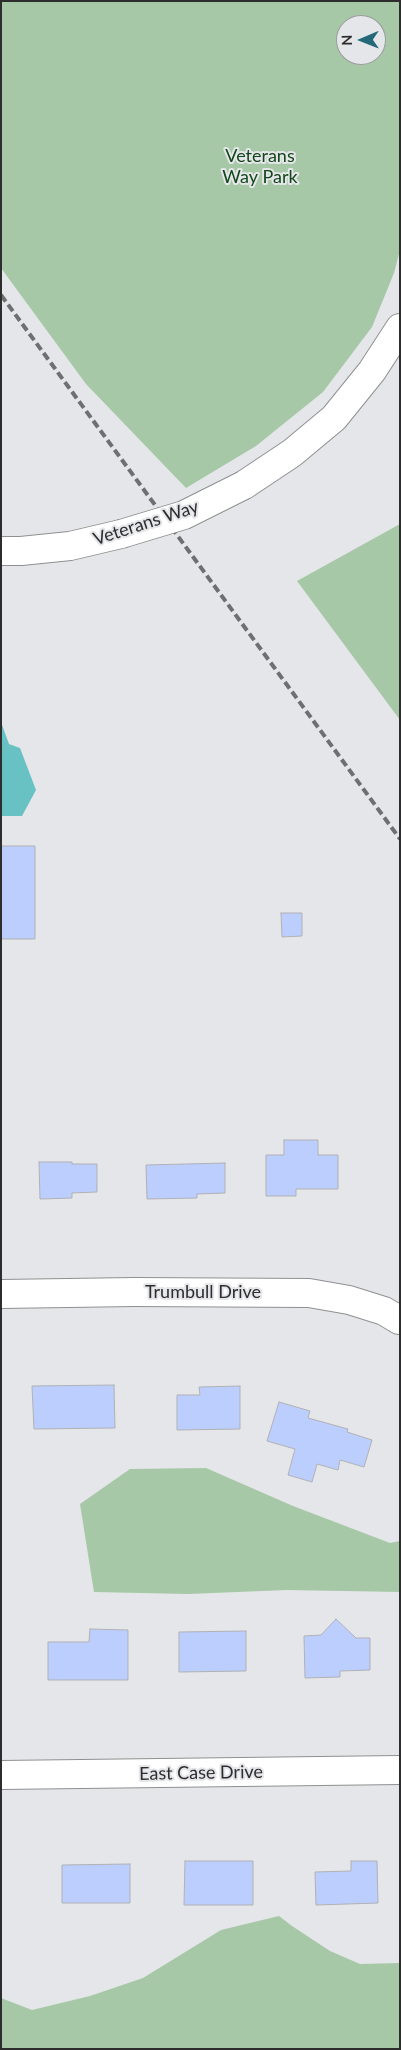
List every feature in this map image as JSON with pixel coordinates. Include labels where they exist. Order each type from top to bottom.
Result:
[{"type":"street","name":"Veterans Way","points":[[1,551],[22,551],[70,546],[121,534],[184,515],[244,485],[292,454],[334,418],[372,371],[400,328]]},
{"type":"street","name":"Trumbull Drive","points":[[1,1294],[134,1292],[309,1293],[349,1300],[384,1310],[400,1320]]},
{"type":"street","name":"East Case Drive","points":[[1,1775],[400,1770]]},
{"type":"green space","name":"Veterans Way Park","points":[[1,1],[400,1],[400,250],[394,273],[372,327],[323,392],[256,446],[186,488],[86,384],[1,268]]},
{"type":"green space","points":[[400,524],[400,720],[297,581]]},
{"type":"green space","points":[[206,1468],[293,1506],[390,1543],[400,1541],[400,1592],[287,1590],[188,1594],[94,1592],[80,1504],[130,1469]]},
{"type":"green space","points":[[279,1916],[330,1951],[360,1964],[400,1963],[400,2049],[1,2049],[1,1998],[32,2010],[90,1996],[143,1978],[221,1930]]},
{"type":"water","points":[[1,722],[9,744],[20,748],[36,790],[22,816],[1,816]]},
{"type":"building","points":[[1,846],[35,846],[35,939],[1,939]]},
{"type":"building","points":[[281,913],[302,913],[302,936],[282,937]]},
{"type":"building","points":[[284,1140],[318,1140],[318,1155],[338,1155],[338,1189],[296,1189],[296,1196],[266,1196],[266,1155],[284,1155]]},
{"type":"building","points":[[39,1162],[97,1164],[97,1192],[72,1193],[72,1198],[40,1199]]},
{"type":"building","points":[[225,1163],[225,1193],[197,1194],[197,1198],[147,1199],[146,1165]]},
{"type":"building","points":[[114,1385],[115,1428],[34,1429],[32,1386]]},
{"type":"building","points":[[240,1386],[240,1429],[177,1430],[177,1395],[200,1395],[199,1387]]},
{"type":"building","points":[[279,1402],[310,1411],[308,1418],[348,1429],[347,1432],[372,1440],[364,1467],[340,1460],[338,1470],[317,1464],[312,1482],[288,1475],[295,1449],[267,1441]]},
{"type":"building","points":[[336,1619],[356,1638],[370,1638],[370,1670],[340,1671],[340,1677],[305,1678],[304,1636],[321,1635]]},
{"type":"building","points":[[90,1629],[128,1630],[128,1680],[48,1680],[48,1642],[89,1642]]},
{"type":"building","points":[[246,1631],[246,1671],[179,1672],[179,1632]]},
{"type":"building","points":[[185,1861],[253,1861],[253,1905],[184,1905]]},
{"type":"building","points":[[351,1861],[377,1861],[378,1903],[316,1905],[315,1872],[351,1871]]},
{"type":"building","points":[[130,1864],[130,1903],[62,1903],[62,1865]]},
{"type":"railway","points":[[1,295],[400,839]]}]
